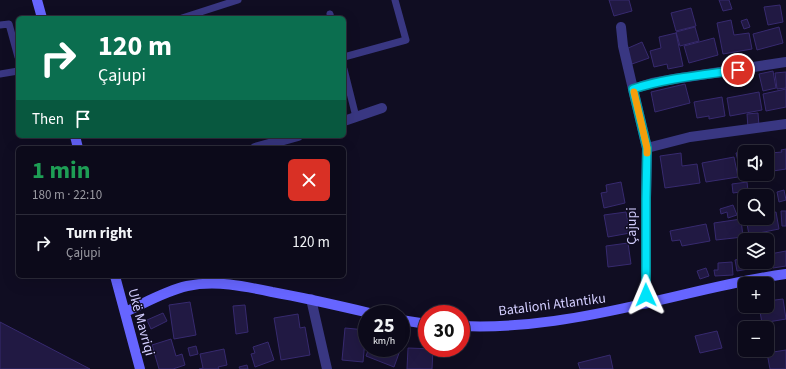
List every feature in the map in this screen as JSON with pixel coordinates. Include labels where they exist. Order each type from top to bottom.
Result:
[{"type":"street","points":[[37,0],[41,16]]},
{"type":"street","name":"Çajupi","points":[[621,27],[623,46],[647,148],[646,304]]},
{"type":"street","points":[[633,89],[674,78],[786,62]]},
{"type":"street","points":[[346,120],[382,108]]},
{"type":"street","points":[[647,148],[690,137],[786,124]]},
{"type":"street","points":[[262,146],[291,138]]},
{"type":"street","name":"Batalioni Atlantiku","points":[[470,326],[509,325],[581,317],[646,304],[728,284],[786,274]]},
{"type":"street","name":"Ukë Mavriqi","points":[[116,280],[139,367]]},
{"type":"street","points":[[125,312],[172,291],[187,286],[205,284],[228,284],[248,287],[311,299],[358,310]]},
{"type":"street","points":[[311,299],[327,369]]},
{"type":"lane","points":[[188,16],[238,0]]},
{"type":"lane","points":[[346,56],[406,40],[395,0]]},
{"type":"lane","points":[[0,25],[10,24],[16,49]]},
{"type":"lane","points":[[0,74],[16,71]]},
{"type":"lane","points":[[346,77],[356,117]]},
{"type":"building","points":[[609,0],[629,0],[632,11],[614,16]]},
{"type":"building","points":[[719,0],[729,0],[732,9],[723,11]]},
{"type":"building","points":[[780,5],[783,22],[768,25],[764,7]]},
{"type":"building","points":[[691,8],[696,26],[676,31],[671,13]]},
{"type":"building","points":[[747,19],[750,27],[744,29],[741,21]]},
{"type":"building","points":[[731,20],[734,35],[749,33],[752,49],[723,54],[717,23]]},
{"type":"building","points":[[695,27],[699,41],[680,46],[676,32]]},
{"type":"building","points":[[779,27],[783,43],[757,50],[753,34]]},
{"type":"building","points":[[676,33],[683,66],[668,69],[667,64],[654,67],[650,51],[661,48],[659,37]]},
{"type":"building","points":[[714,38],[718,55],[689,63],[684,46]]},
{"type":"building","points":[[642,42],[649,58],[632,64],[626,49]]},
{"type":"building","points":[[773,71],[776,88],[763,91],[759,74]]},
{"type":"building","points":[[786,72],[786,88],[777,89],[775,73]]},
{"type":"building","points":[[685,84],[690,103],[655,112],[651,92]]},
{"type":"building","points":[[786,89],[786,107],[766,111],[763,94]]},
{"type":"building","points":[[759,92],[762,110],[730,116],[727,98]]},
{"type":"building","points":[[722,97],[725,116],[709,119],[709,116],[697,118],[694,102]]},
{"type":"building","points":[[758,113],[759,126],[748,128],[747,114]]},
{"type":"building","points":[[786,149],[786,169],[774,171],[774,153],[782,152],[781,150]]},
{"type":"building","points":[[681,153],[682,166],[697,164],[700,183],[665,188],[660,156]]},
{"type":"building","points":[[734,157],[738,177],[706,182],[702,163]]},
{"type":"building","points":[[621,182],[625,203],[604,208],[601,193],[607,192],[606,185]]},
{"type":"building","points":[[747,182],[748,189],[738,189],[738,192],[733,193],[732,184]]},
{"type":"building","points":[[784,190],[786,200],[779,202],[777,192]]},
{"type":"building","points":[[733,205],[737,215],[728,218],[727,212],[721,214],[720,209]]},
{"type":"building","points":[[781,211],[786,211],[786,226],[782,226]]},
{"type":"building","points":[[626,212],[630,233],[608,237],[604,215]]},
{"type":"building","points":[[774,212],[776,212],[779,229],[759,233],[749,233],[747,225],[774,225]]},
{"type":"building","points":[[738,219],[738,225],[742,225],[743,233],[738,233],[738,238],[716,240],[714,223]]},
{"type":"building","points":[[706,224],[710,241],[682,246],[680,240],[672,241],[670,231]]},
{"type":"building","points":[[628,243],[631,264],[608,267],[606,246]]},
{"type":"building","points":[[786,251],[786,266],[774,268],[774,253]]},
{"type":"building","points":[[738,259],[738,269],[749,269],[737,271],[735,260]]},
{"type":"building","points":[[732,262],[733,275],[715,276],[714,270],[718,270],[718,263]]},
{"type":"building","points":[[706,268],[709,276],[700,279],[697,271]]},
{"type":"building","points":[[783,299],[786,319],[762,321],[760,313],[774,313],[774,300]]},
{"type":"building","points":[[190,302],[196,335],[174,339],[169,305]]},
{"type":"building","points":[[245,305],[248,332],[236,334],[233,306]]},
{"type":"building","points":[[163,313],[167,321],[151,329],[147,320]]},
{"type":"building","points":[[298,314],[300,328],[305,327],[310,355],[281,360],[274,318]]},
{"type":"building","points":[[0,322],[90,369],[0,369]]},
{"type":"building","points":[[345,328],[358,329],[358,357],[363,357],[363,362],[342,360]]},
{"type":"building","points":[[717,331],[722,348],[700,353],[695,336]]},
{"type":"building","points":[[171,339],[176,356],[182,354],[185,365],[173,369],[159,369],[152,345]]},
{"type":"building","points":[[268,342],[274,360],[255,367],[251,354],[255,353],[253,347]]},
{"type":"building","points":[[196,346],[198,354],[190,356],[188,348]]},
{"type":"building","points":[[410,348],[418,348],[418,357],[433,357],[432,369],[407,369],[408,357],[410,357]]},
{"type":"building","points":[[224,349],[227,365],[218,367],[219,369],[199,369],[203,368],[200,354]]},
{"type":"building","points":[[786,350],[786,369],[770,369],[768,357],[774,357],[774,352]]},
{"type":"building","points":[[610,355],[613,369],[580,369],[578,363]]},
{"type":"building","points":[[369,357],[398,357],[394,367]]},
{"type":"building","points":[[247,365],[248,369],[240,369],[239,367]]},
{"type":"slow traffic","points":[[634,92],[647,153]]},
{"type":"route","points":[[646,295],[647,148],[633,89],[674,78],[738,70]]}]
